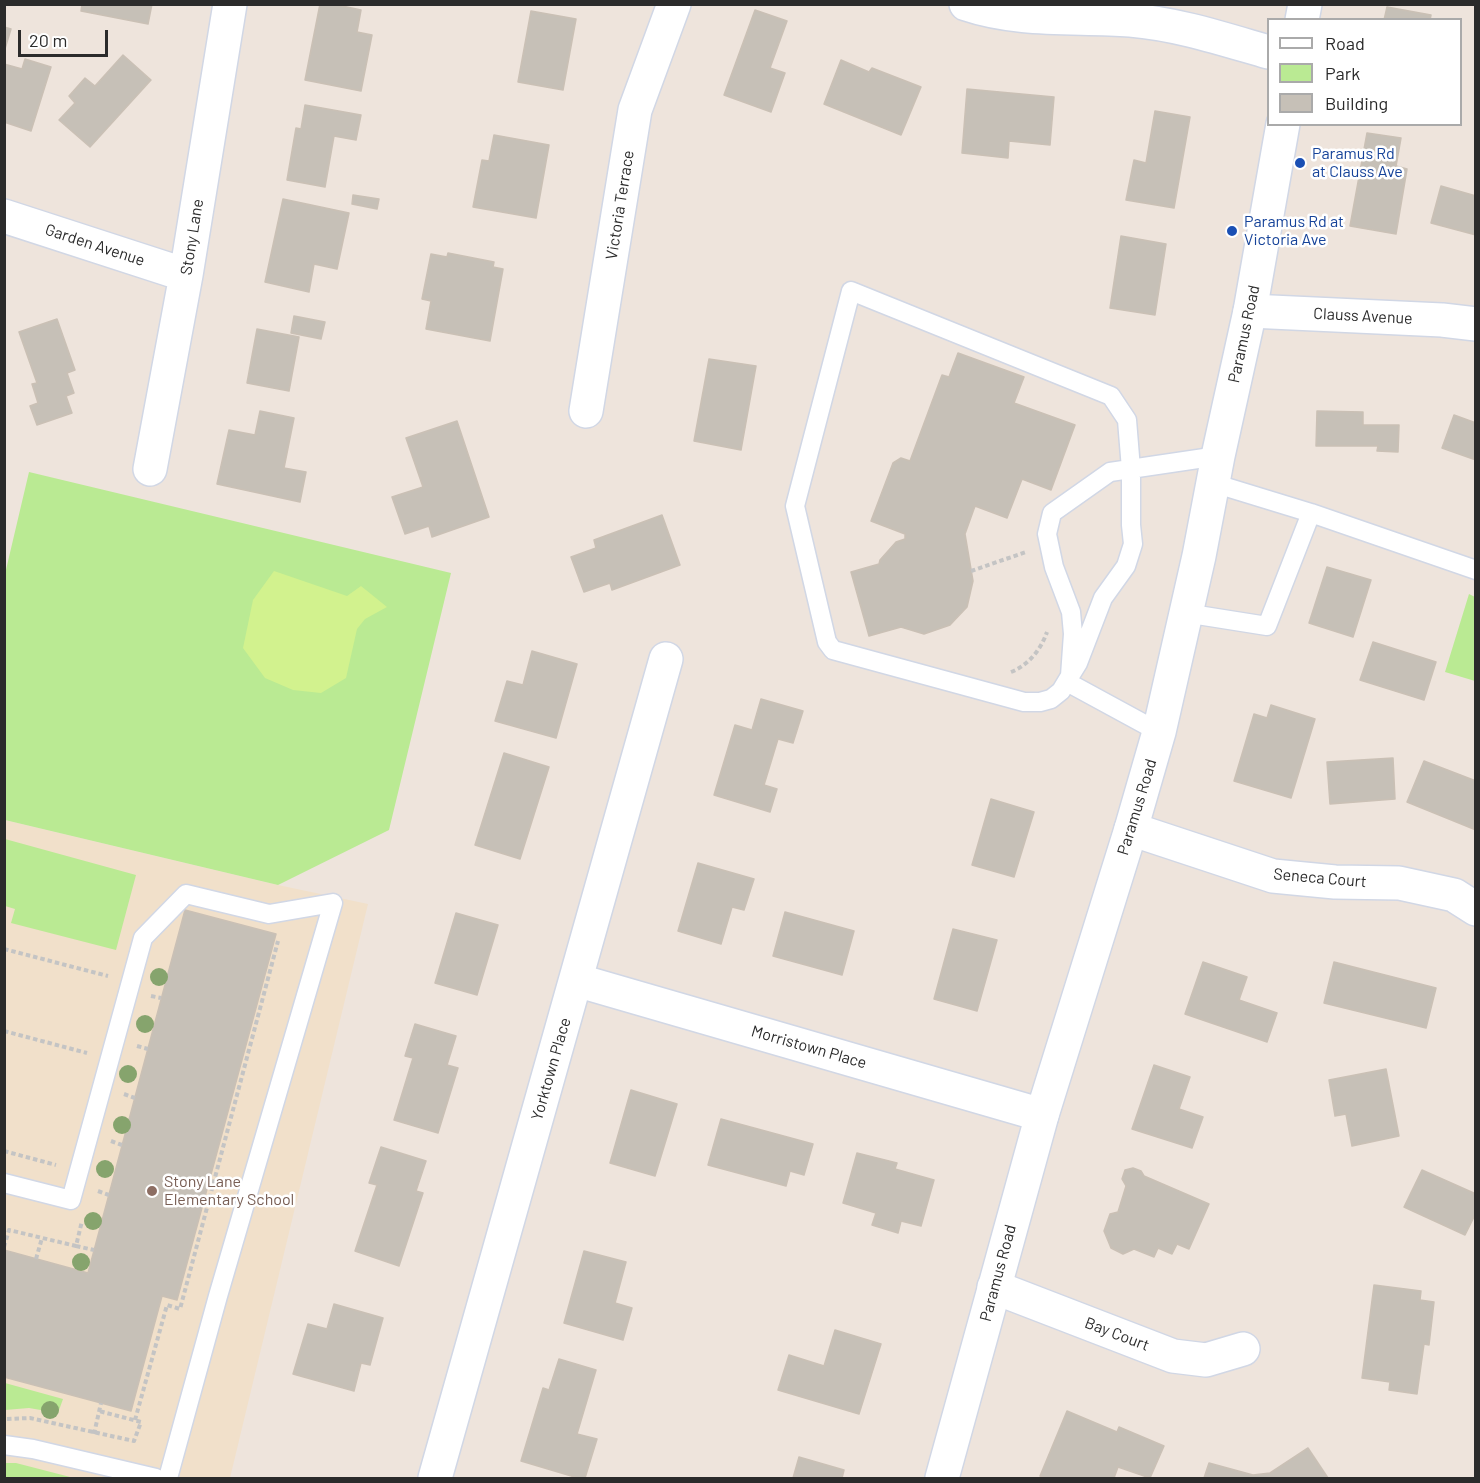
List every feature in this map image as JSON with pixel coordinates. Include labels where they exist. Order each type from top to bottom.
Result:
[{"type":"street","name":"Stony Lane","points":[[150,469],[186,275],[230,4]]},
{"type":"street","name":"Victoria Terrace","points":[[586,411],[635,110],[674,4]]},
{"type":"street","points":[[966,4],[983,10],[1054,18],[1131,20],[1184,28],[1267,51]]},
{"type":"street","name":"Paramus Road","points":[[942,1479],[1042,1115],[1131,830],[1159,732],[1199,556],[1215,469],[1250,310],[1283,126]]},
{"type":"street","name":"Garden Avenue","points":[[4,216],[186,275]]},
{"type":"street","name":"Clauss Avenue","points":[[1250,310],[1442,320],[1476,324]]},
{"type":"street","name":"Yorktown Place","points":[[435,1479],[666,659]]},
{"type":"street","name":"Seneca Court","points":[[1131,830],[1273,876],[1335,882],[1399,882],[1454,895],[1476,909]]},
{"type":"street","name":"Morristown Place","points":[[576,980],[1042,1115]]},
{"type":"street","name":"Bay Court","points":[[994,1287],[1173,1356],[1206,1360],[1243,1349]]},
{"type":"lane","points":[[851,291],[1112,396],[1127,420],[1133,544],[1126,566],[1102,598],[1078,663],[1068,679],[1061,691],[1051,699],[1024,702],[833,650],[827,642],[795,506],[851,291]]},
{"type":"lane","points":[[1068,679],[1073,634],[1071,612],[1054,567],[1047,534],[1048,522],[1053,513],[1110,472],[1150,466],[1215,469],[1311,513],[1476,570]]},
{"type":"lane","points":[[1185,613],[1267,626],[1311,513]]},
{"type":"lane","points":[[1068,679],[1159,732]]},
{"type":"lane","points":[[4,1183],[71,1200],[143,938],[186,894],[269,914],[333,903],[218,1296],[168,1479]]},
{"type":"lane","points":[[4,1445],[33,1449],[156,1479]]},
{"type":"path","points":[[971,571],[1029,550]]},
{"type":"path","points":[[135,1420],[167,1305],[180,1309],[278,941]]},
{"type":"path","points":[[4,949],[130,981]]},
{"type":"path","points":[[4,1031],[95,1055]]},
{"type":"path","points":[[4,1151],[64,1167]]},
{"type":"path","points":[[36,1259],[42,1238]]},
{"type":"path","points":[[76,1246],[94,1250]]},
{"type":"path","points":[[4,1420],[30,1418],[134,1442],[141,1422],[99,1411]]},
{"type":"shaded area","name":"Stony Lane Elementary School","points":[[5,820],[368,904],[230,1478],[5,1478]]},
{"type":"green space","points":[[29,472],[451,573],[389,830],[278,885],[5,820],[5,574]]},
{"type":"green space","points":[[274,571],[347,596],[361,586],[387,607],[365,619],[357,629],[346,678],[321,693],[293,690],[265,678],[243,648],[253,600]]},
{"type":"green space","points":[[1469,594],[1475,597],[1475,681],[1445,672]]},
{"type":"green space","points":[[5,839],[136,875],[116,950],[11,923],[15,909],[5,906]]},
{"type":"green space","points":[[5,1383],[63,1399],[58,1413],[29,1408],[5,1410]]},
{"type":"green space","points":[[5,1463],[16,1463],[74,1478],[5,1478]]},
{"type":"building","points":[[82,4],[152,4],[148,24],[81,11]]},
{"type":"building","points":[[320,4],[333,4],[361,10],[357,32],[372,35],[361,91],[305,80]]},
{"type":"building","points":[[1387,7],[1431,15],[1430,18],[1384,18]]},
{"type":"building","points":[[755,10],[787,21],[770,68],[785,73],[771,112],[724,95]]},
{"type":"building","points":[[531,11],[576,19],[563,90],[518,82]]},
{"type":"building","points":[[4,27],[11,29],[4,52]]},
{"type":"building","points":[[123,55],[151,80],[90,147],[59,120],[75,103],[69,96],[85,78],[95,86]]},
{"type":"building","points":[[25,59],[51,67],[31,131],[4,122],[4,64],[22,69]]},
{"type":"building","points":[[841,60],[869,72],[872,68],[921,87],[901,135],[824,104]]},
{"type":"building","points":[[967,89],[1054,97],[1050,145],[1009,141],[1008,158],[962,153]]},
{"type":"building","points":[[305,105],[361,115],[356,140],[334,136],[325,187],[287,180],[296,128],[301,129]]},
{"type":"building","points":[[1155,111],[1190,117],[1174,208],[1126,200],[1134,160],[1146,163]]},
{"type":"building","points":[[1367,133],[1401,138],[1396,166],[1407,169],[1396,234],[1350,226]]},
{"type":"building","points":[[494,135],[549,145],[536,218],[473,207],[482,160],[489,161]]},
{"type":"building","points":[[1441,186],[1476,196],[1476,235],[1431,223]]},
{"type":"building","points":[[353,195],[379,199],[377,209],[352,204]]},
{"type":"building","points":[[283,199],[349,213],[337,269],[314,264],[309,292],[265,282]]},
{"type":"building","points":[[1121,236],[1166,244],[1155,315],[1110,308]]},
{"type":"building","points":[[448,253],[494,262],[493,267],[503,269],[490,341],[426,329],[431,301],[422,299],[431,254],[447,257]]},
{"type":"building","points":[[294,316],[325,322],[321,339],[291,333]]},
{"type":"building","points":[[57,319],[75,370],[67,373],[74,393],[66,396],[72,413],[37,425],[30,406],[38,403],[32,384],[37,383],[19,332]]},
{"type":"building","points":[[257,329],[299,337],[289,391],[247,383]]},
{"type":"building","points":[[958,353],[1024,377],[1014,403],[1075,425],[1051,490],[1022,479],[1007,518],[975,506],[965,534],[973,581],[967,607],[950,625],[924,634],[901,627],[869,636],[851,572],[879,564],[896,542],[905,539],[905,534],[871,521],[893,463],[901,458],[910,461],[942,375],[949,377]]},
{"type":"building","points":[[709,359],[756,366],[741,450],[694,441]]},
{"type":"building","points":[[260,411],[294,418],[284,468],[306,472],[300,502],[217,484],[229,430],[255,435]]},
{"type":"building","points":[[1317,411],[1363,412],[1363,425],[1399,425],[1398,452],[1377,451],[1378,446],[1316,446]]},
{"type":"building","points":[[1454,415],[1476,423],[1476,460],[1442,448]]},
{"type":"building","points":[[457,421],[489,517],[432,537],[429,526],[405,534],[392,497],[423,487],[406,438]]},
{"type":"building","points":[[662,515],[680,565],[612,590],[610,583],[584,592],[571,557],[596,548],[594,540]]},
{"type":"building","points":[[1327,567],[1371,580],[1353,637],[1309,623]]},
{"type":"building","points":[[1373,642],[1436,662],[1424,700],[1360,680]]},
{"type":"building","points":[[532,651],[577,664],[556,738],[495,721],[507,681],[523,685]]},
{"type":"building","points":[[761,699],[803,711],[793,743],[778,739],[764,785],[777,789],[770,812],[714,795],[735,725],[752,730]]},
{"type":"building","points":[[1271,705],[1315,719],[1291,798],[1234,781],[1254,714],[1267,718]]},
{"type":"building","points":[[504,753],[549,767],[520,859],[475,845]]},
{"type":"building","points":[[1393,758],[1395,799],[1330,804],[1327,762]]},
{"type":"building","points":[[1424,761],[1476,781],[1476,830],[1407,802]]},
{"type":"building","points":[[991,799],[1034,812],[1014,877],[972,865]]},
{"type":"building","points":[[698,863],[754,879],[744,910],[732,907],[721,944],[678,931]]},
{"type":"building","name":"Stony Lane Elementary School","points":[[185,910],[276,934],[177,1300],[162,1296],[131,1411],[4,1377],[4,1250],[88,1273]]},
{"type":"building","points":[[785,912],[854,931],[842,975],[773,956]]},
{"type":"building","points":[[456,913],[498,925],[477,995],[435,983]]},
{"type":"building","points":[[953,929],[997,940],[977,1011],[934,999]]},
{"type":"building","points":[[1203,962],[1247,977],[1239,1000],[1277,1013],[1267,1042],[1185,1014]]},
{"type":"building","points":[[1334,962],[1436,988],[1426,1028],[1324,1003]]},
{"type":"building","points":[[415,1024],[456,1036],[447,1065],[458,1068],[438,1133],[394,1120],[413,1058],[405,1056]]},
{"type":"building","points":[[1154,1065],[1190,1077],[1179,1109],[1203,1117],[1192,1148],[1132,1129]]},
{"type":"building","points":[[1386,1069],[1399,1136],[1352,1146],[1346,1114],[1335,1116],[1329,1080]]},
{"type":"building","points":[[631,1090],[677,1104],[655,1176],[610,1163]]},
{"type":"building","points":[[721,1119],[813,1144],[804,1175],[790,1171],[786,1186],[708,1165]]},
{"type":"building","points":[[381,1147],[426,1161],[416,1191],[423,1193],[399,1266],[355,1251],[377,1185],[369,1183]]},
{"type":"building","points":[[857,1153],[897,1163],[895,1169],[934,1180],[921,1226],[901,1221],[898,1233],[872,1225],[876,1213],[843,1203]]},
{"type":"building","points":[[1133,1168],[1141,1171],[1144,1176],[1209,1204],[1189,1249],[1177,1244],[1172,1254],[1158,1248],[1154,1257],[1134,1249],[1123,1254],[1111,1248],[1104,1231],[1110,1214],[1118,1212],[1126,1186],[1122,1179],[1125,1170]]},
{"type":"building","points":[[1422,1170],[1476,1194],[1476,1213],[1465,1235],[1404,1207]]},
{"type":"building","points":[[584,1251],[626,1262],[615,1303],[632,1308],[623,1340],[564,1323]]},
{"type":"building","points":[[1374,1285],[1421,1291],[1420,1300],[1434,1302],[1429,1345],[1424,1344],[1417,1394],[1389,1390],[1390,1382],[1362,1378]]},
{"type":"building","points":[[334,1304],[383,1318],[370,1365],[361,1363],[354,1391],[293,1374],[308,1324],[327,1329]]},
{"type":"building","points":[[835,1330],[881,1344],[859,1414],[778,1390],[789,1355],[824,1366]]},
{"type":"building","points":[[559,1359],[596,1370],[577,1434],[597,1439],[585,1478],[521,1461],[543,1388],[549,1390]]},
{"type":"building","points":[[1067,1411],[1117,1432],[1119,1427],[1164,1446],[1150,1478],[1118,1467],[1114,1478],[1045,1478],[1040,1476]]},
{"type":"building","points":[[1308,1448],[1328,1478],[1204,1478],[1209,1463],[1253,1475],[1270,1473]]},
{"type":"building","points":[[799,1457],[844,1470],[842,1478],[793,1478]]},
{"type":"place","name":"Paramus Rd at Clauss Ave","points":[[1300,163]]},
{"type":"place","name":"Paramus Rd at Victoria Ave","points":[[1232,231]]},
{"type":"place","name":"Stony Lane Elementary School","points":[[152,1191]]}]
